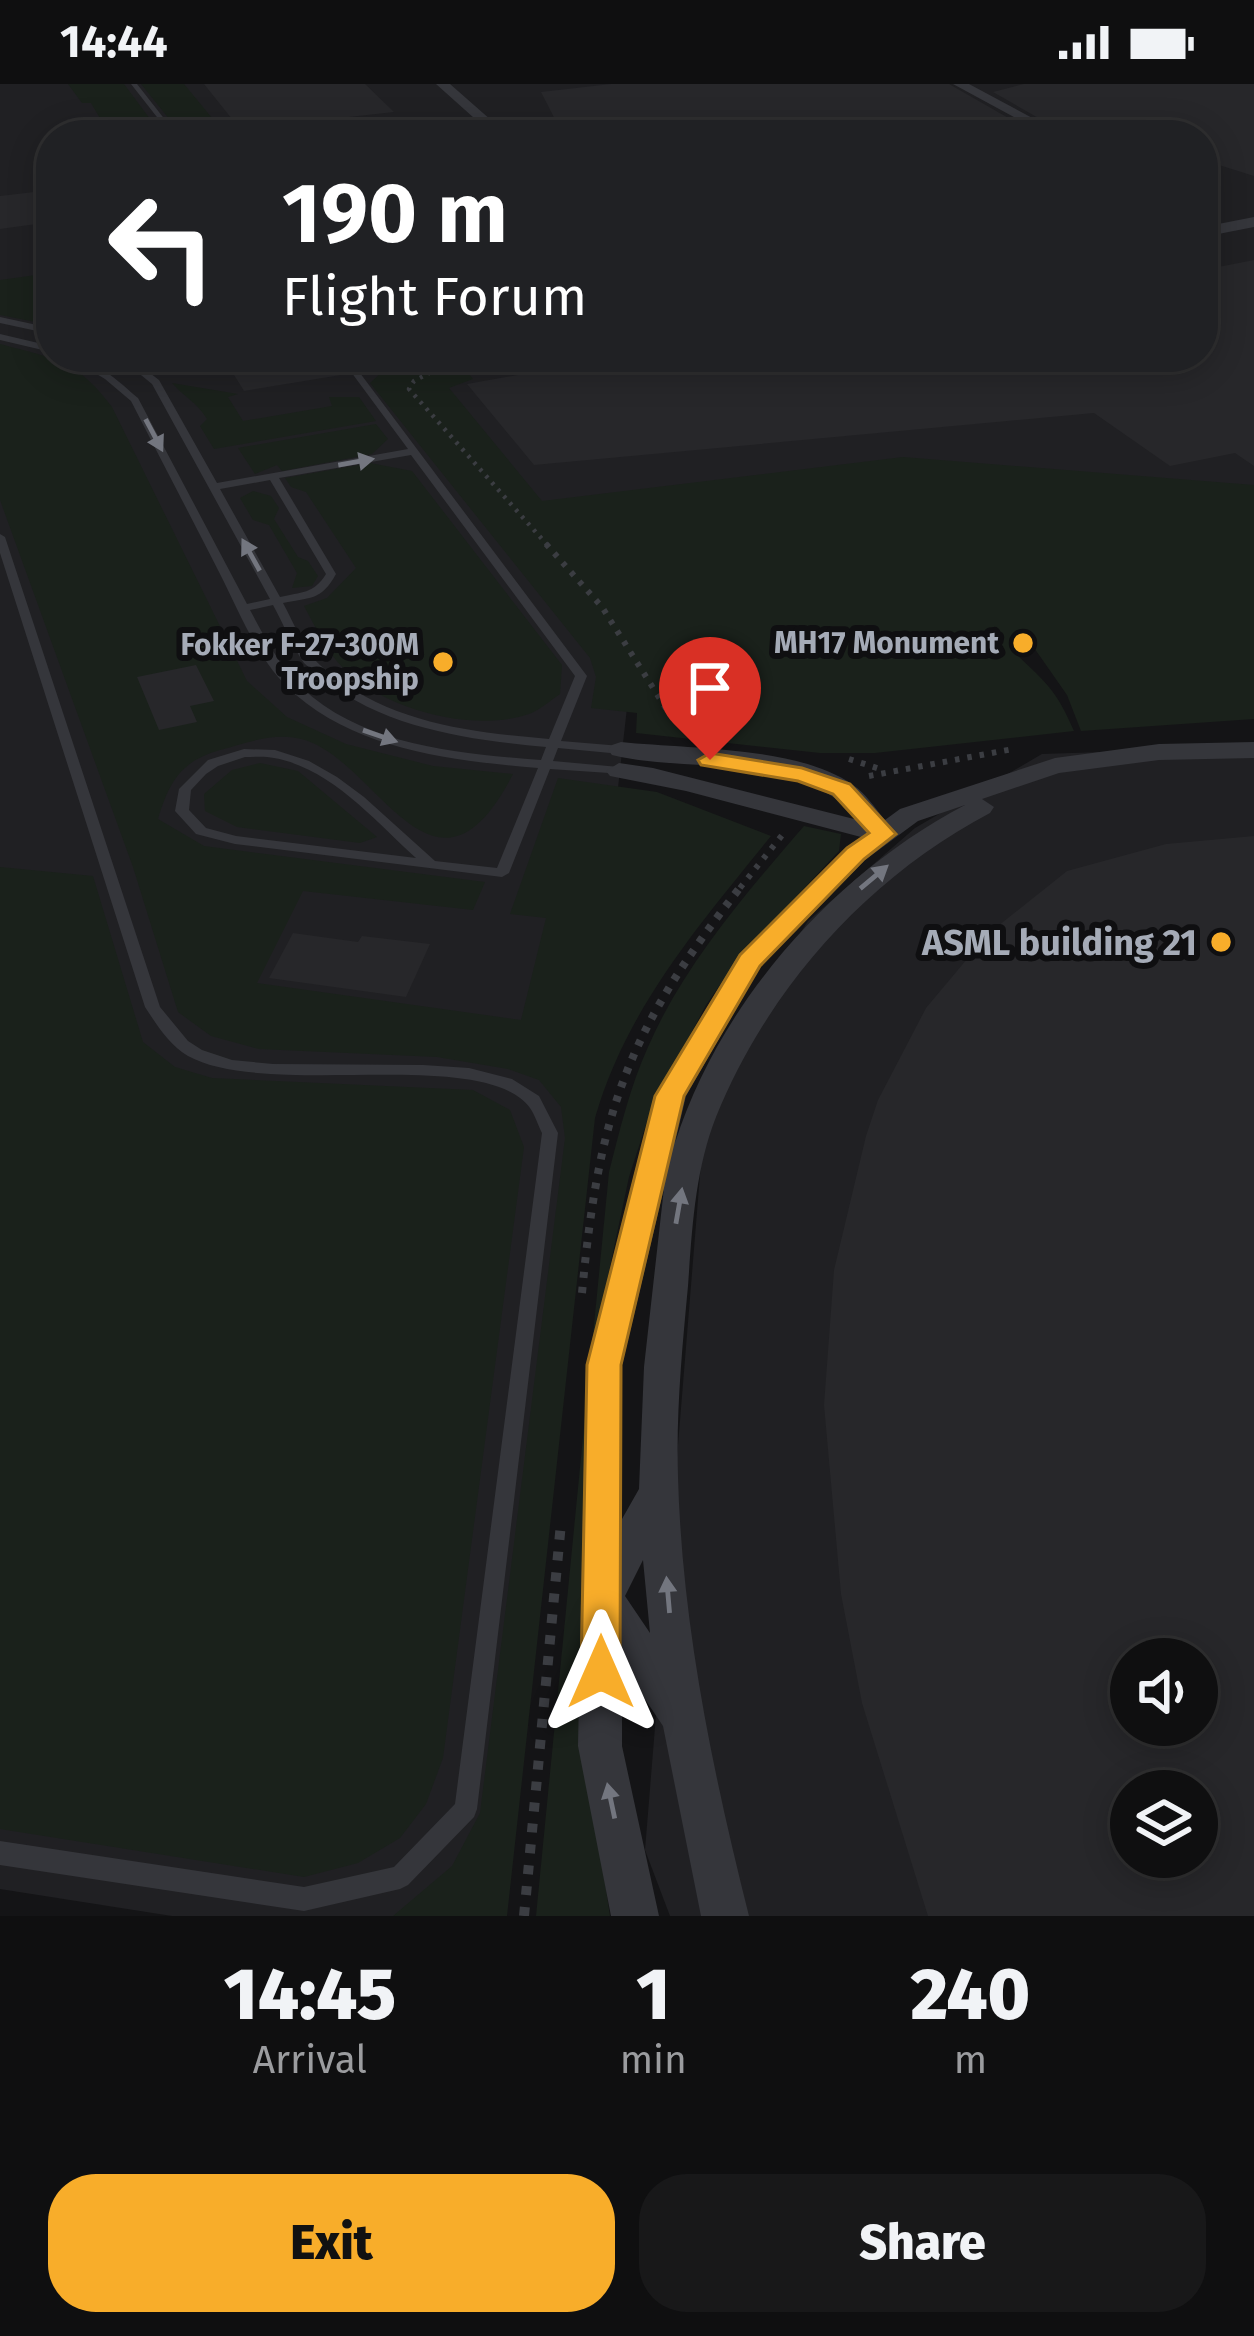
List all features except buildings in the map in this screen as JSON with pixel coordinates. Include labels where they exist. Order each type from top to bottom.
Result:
[{"type":"street","points":[[442,84],[484,120]]},
{"type":"street","points":[[959,84],[1028,120]]},
{"type":"street","points":[[635,1916],[600,1746],[604,1365],[670,1096],[749,961],[855,854],[909,815],[1159,752],[1254,750]]},
{"type":"street","points":[[620,761],[800,817],[884,834]]},
{"type":"street","points":[[620,761],[753,765],[825,782],[842,789],[884,834]]},
{"type":"street","points":[[725,1916],[671,1633],[659,1489],[665,1336],[677,1206],[700,1118],[802,949],[853,895],[910,848],[967,813],[1056,775],[1254,762]]},
{"type":"street","points":[[670,1096],[730,1062]]},
{"type":"street","points":[[670,1096],[692,1147]]},
{"type":"street","points":[[602,1598],[659,1489]]},
{"type":"street","points":[[602,1598],[685,1721]]},
{"type":"lane","points":[[134,84],[162,120]]},
{"type":"lane","points":[[0,320],[36,328]]},
{"type":"lane","points":[[0,337],[36,345]]},
{"type":"lane","points":[[99,372],[135,400],[285,682],[313,705],[351,726],[443,752],[548,764],[620,761]]},
{"type":"lane","points":[[142,372],[155,382],[310,662],[335,686],[413,722],[556,743],[620,761]]},
{"type":"lane","points":[[356,372],[581,676],[548,764],[502,873],[432,865],[201,831],[182,811],[185,789],[214,763],[267,752],[314,766],[432,865]]},
{"type":"lane","points":[[214,487],[415,451]]},
{"type":"lane","points":[[244,608],[314,593],[331,574],[273,477]]},
{"type":"lane","points":[[0,537],[154,1007],[169,1033],[199,1055],[244,1065],[490,1076],[532,1098],[550,1133],[466,1809],[400,1877],[304,1899],[0,1853]]},
{"type":"path","points":[[431,372],[409,389],[602,607],[668,710],[706,739]]},
{"type":"path","points":[[844,757],[882,770]]},
{"type":"shaded area","points":[[0,84],[148,84],[176,120],[36,120],[36,372],[382,372],[629,690],[491,1916],[172,1916],[0,1889]]},
{"type":"shaded area","points":[[68,84],[124,84],[151,120],[101,120],[91,103],[82,103]]},
{"type":"shaded area","points":[[141,84],[184,84],[214,120],[170,120]]},
{"type":"shaded area","points":[[173,84],[1254,84],[1254,502],[543,511],[402,372],[1218,372],[1218,120],[205,120]]},
{"type":"shaded area","points":[[36,275],[36,322],[0,315],[0,280]]},
{"type":"shaded area","points":[[0,344],[36,354],[36,372],[79,372],[112,407],[247,681],[287,717],[346,744],[433,766],[513,774],[484,817],[457,836],[431,835],[406,821],[329,752],[301,739],[250,742],[186,767],[172,784],[158,819],[204,846],[485,882],[473,910],[303,891],[257,983],[521,1020],[546,918],[510,914],[558,778],[657,792],[771,836],[646,1003],[626,1039],[595,1118],[507,1916],[393,1916],[452,1866],[480,1813],[565,1138],[561,1107],[539,1080],[508,1069],[437,1057],[259,1049],[211,1036],[178,1012],[133,867],[0,500]]},
{"type":"shaded area","points":[[382,372],[468,372],[473,379],[449,388],[542,501],[903,457],[1254,485],[1254,719],[1081,731],[1067,695],[1030,642],[1015,641],[1013,651],[1055,695],[1074,731],[875,753],[820,753],[636,733],[637,713],[591,708],[596,677],[590,658],[370,383]]},
{"type":"shaded area","points":[[172,383],[238,394],[228,397],[243,421],[332,406],[329,397],[359,397],[376,421],[214,449],[200,426],[207,419]]},
{"type":"shaded area","points":[[376,424],[388,439],[372,454],[282,471],[277,465],[255,474],[238,448]]},
{"type":"shaded area","points":[[370,463],[412,471],[562,665],[560,694],[529,714],[482,721],[457,719],[383,696],[338,662],[304,606],[327,598],[356,568],[306,492],[291,487],[285,478]]},
{"type":"shaded area","points":[[253,491],[271,496],[279,508],[274,519],[298,557],[308,561],[318,576],[312,586],[292,588],[297,573],[269,525],[253,520],[240,498]]},
{"type":"shaded area","points":[[1254,747],[1254,1916],[670,1916],[645,1850],[708,1077],[808,921],[915,828],[1042,754]]},
{"type":"shaded area","points":[[260,763],[298,771],[377,837],[360,843],[237,827],[205,811],[204,794],[232,770]]},
{"type":"shaded area","points":[[804,826],[841,834],[839,851],[738,959],[706,1005],[651,1109],[629,1177],[604,1295],[585,1748],[610,1916],[536,1916],[609,1172],[636,1077],[662,1017],[718,931]]},
{"type":"shaded area","points":[[0,867],[93,876],[143,1042],[175,1067],[212,1078],[473,1090],[510,1110],[524,1147],[443,1758],[426,1804],[400,1838],[358,1863],[304,1877],[0,1829]]},
{"type":"place","name":"MH17 Monument","points":[[1023,643]]},
{"type":"place","name":"Fokker F-27-300M Troopship","points":[[443,662]]},
{"type":"place","name":"ASML building 21","points":[[1221,942]]},
{"type":"route","points":[[601,1672],[604,1365],[670,1096],[749,961],[855,854],[884,834],[842,789],[802,775],[710,760]]}]
